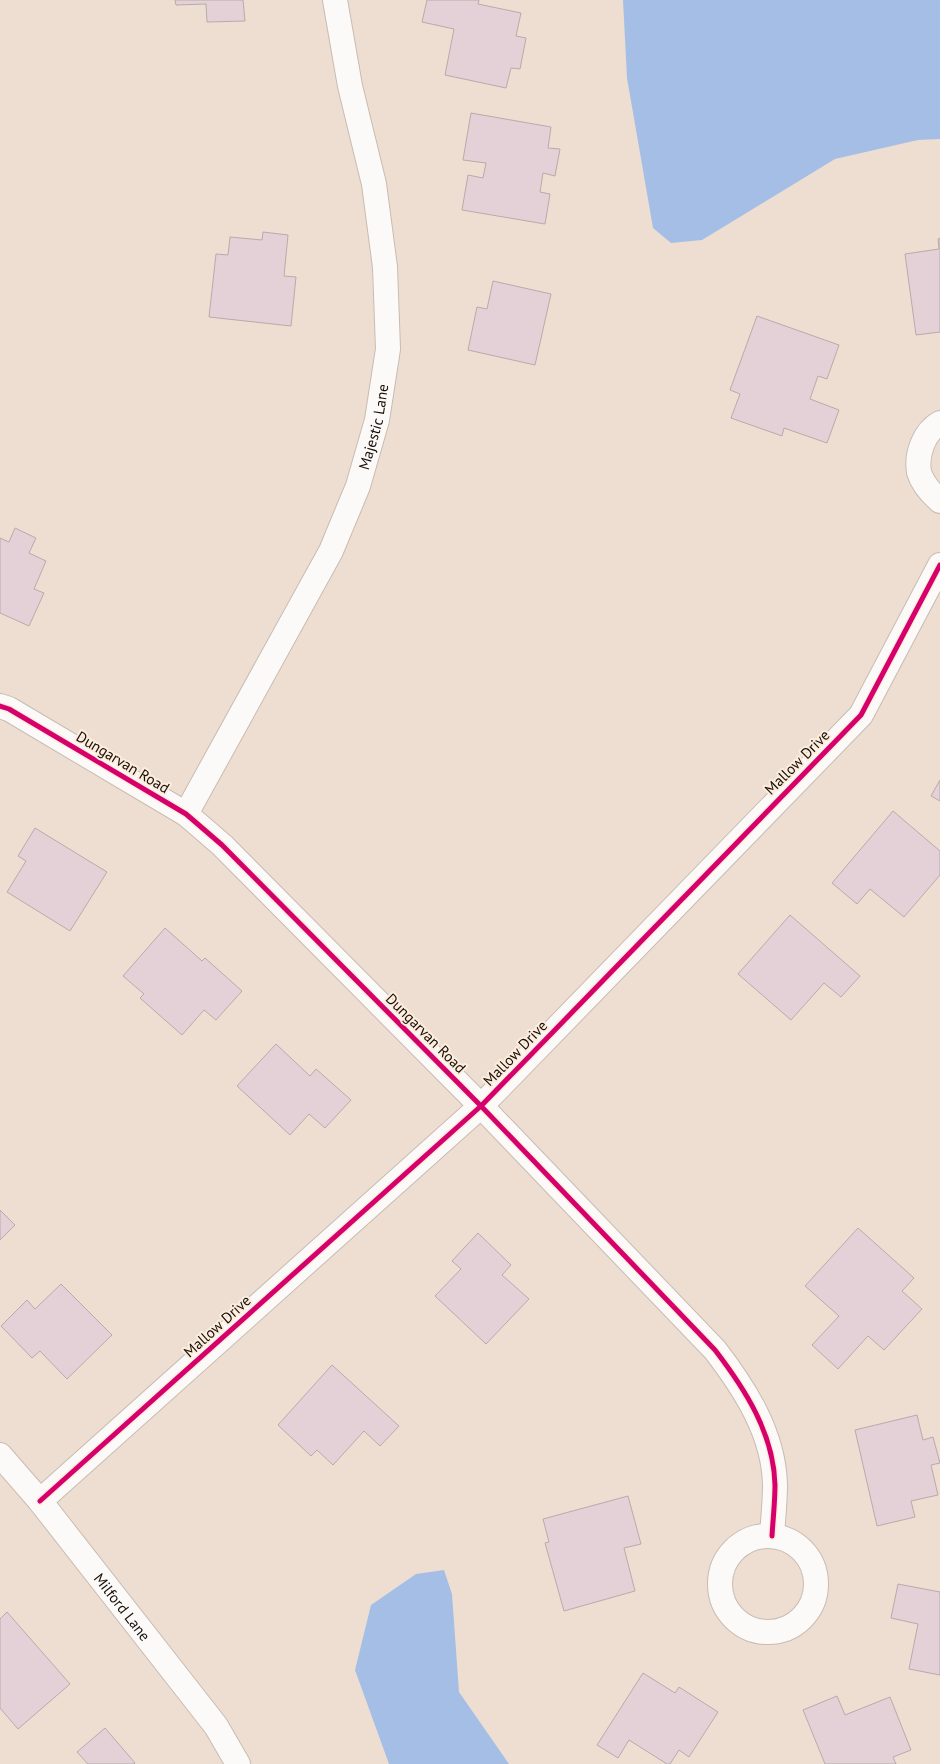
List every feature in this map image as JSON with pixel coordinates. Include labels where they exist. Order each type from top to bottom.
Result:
[{"type":"street","name":"Majestic Lane","points":[[186,814],[331,551],[358,486],[377,420],[388,349],[385,268],[374,184],[350,86],[335,0]]},
{"type":"street","points":[[940,423],[924,439],[918,456],[919,473],[927,488],[940,500]]},
{"type":"street","name":"Mallow Drive","points":[[40,1502],[481,1106],[861,714],[940,565]]},
{"type":"street","name":"Dungarvan Road","points":[[0,706],[9,709],[186,814],[222,845],[481,1106],[715,1350],[739,1382],[758,1416],[770,1450],[775,1484],[772,1536]]},
{"type":"street","name":"Milford Lane","points":[[0,1455],[40,1502],[216,1726],[238,1764]]},
{"type":"street","points":[[772,1536],[789,1540],[803,1552],[813,1567],[816,1585],[812,1602],[802,1617],[788,1627],[770,1632],[751,1629],[734,1618],[723,1602],[719,1583],[724,1564],[735,1548],[752,1538],[772,1536]]},
{"type":"water","points":[[623,0],[940,0],[940,139],[918,140],[835,159],[702,240],[671,243],[653,228],[627,78]]},
{"type":"water","points":[[444,1570],[452,1594],[459,1692],[509,1764],[389,1764],[355,1670],[371,1605],[416,1574]]},
{"type":"building","points":[[175,0],[243,0],[245,21],[207,22],[206,4],[176,5]]},
{"type":"building","points":[[427,0],[479,0],[478,4],[521,13],[516,36],[526,38],[520,69],[511,68],[506,88],[445,75],[454,29],[422,22]]},
{"type":"building","points":[[471,113],[551,127],[548,148],[560,149],[555,176],[543,173],[540,192],[550,194],[545,224],[462,210],[468,175],[483,178],[486,163],[463,160]]},
{"type":"building","points":[[263,232],[288,235],[284,276],[296,277],[291,326],[209,317],[216,254],[228,255],[230,237],[262,240]]},
{"type":"building","points":[[940,238],[940,332],[916,335],[905,254],[939,249],[938,239]]},
{"type":"building","points":[[493,281],[551,294],[535,365],[468,350],[477,307],[487,309]]},
{"type":"building","points":[[757,316],[839,345],[827,379],[818,376],[810,399],[839,410],[827,443],[784,428],[782,436],[731,418],[740,394],[730,390]]},
{"type":"building","points":[[15,528],[36,538],[29,553],[46,561],[34,589],[44,593],[29,626],[0,613],[0,538],[9,542]]},
{"type":"building","points":[[940,780],[940,801],[931,796]]},
{"type":"building","points":[[893,811],[940,851],[940,875],[904,917],[870,889],[857,904],[832,883]]},
{"type":"building","points":[[35,828],[107,872],[70,931],[7,892],[26,861],[18,856]]},
{"type":"building","points":[[790,915],[860,976],[841,997],[824,983],[791,1020],[738,974]]},
{"type":"building","points":[[165,928],[202,961],[205,958],[242,991],[216,1020],[204,1010],[182,1035],[140,998],[144,994],[123,976]]},
{"type":"building","points":[[276,1044],[310,1076],[316,1069],[351,1100],[325,1128],[309,1114],[290,1135],[237,1086]]},
{"type":"building","points":[[0,1210],[15,1225],[0,1240]]},
{"type":"building","points":[[858,1228],[914,1278],[902,1291],[922,1309],[884,1350],[868,1336],[838,1369],[812,1345],[839,1316],[805,1286]]},
{"type":"building","points":[[478,1233],[511,1265],[502,1275],[529,1299],[486,1344],[435,1296],[461,1269],[452,1261]]},
{"type":"building","points":[[61,1284],[112,1335],[67,1379],[40,1351],[32,1358],[1,1326],[27,1300],[35,1309]]},
{"type":"building","points":[[332,1365],[399,1426],[380,1446],[364,1431],[333,1465],[317,1450],[311,1456],[278,1425]]},
{"type":"building","points":[[917,1415],[923,1440],[933,1437],[940,1463],[931,1465],[938,1495],[911,1501],[915,1517],[877,1526],[855,1430]]},
{"type":"building","points":[[628,1496],[641,1544],[624,1548],[635,1591],[564,1611],[545,1543],[549,1542],[543,1519]]},
{"type":"building","points":[[898,1584],[940,1592],[940,1675],[909,1669],[918,1624],[891,1618]]},
{"type":"building","points":[[7,1612],[70,1684],[18,1729],[0,1708],[0,1619]]},
{"type":"building","points":[[643,1673],[675,1693],[679,1687],[718,1712],[689,1757],[679,1750],[670,1764],[667,1764],[629,1740],[618,1758],[597,1745]]},
{"type":"building","points":[[837,1696],[845,1715],[890,1697],[911,1750],[893,1757],[896,1764],[825,1764],[803,1710]]},
{"type":"building","points":[[105,1728],[134,1764],[88,1764],[77,1752]]},
{"type":"cycle path","points":[[40,1501],[481,1106],[861,715],[940,565]]},
{"type":"cycle path","points":[[0,706],[9,709],[186,814],[222,845],[481,1106],[715,1350],[747,1396],[756,1413],[769,1448],[775,1485],[772,1536]]}]
